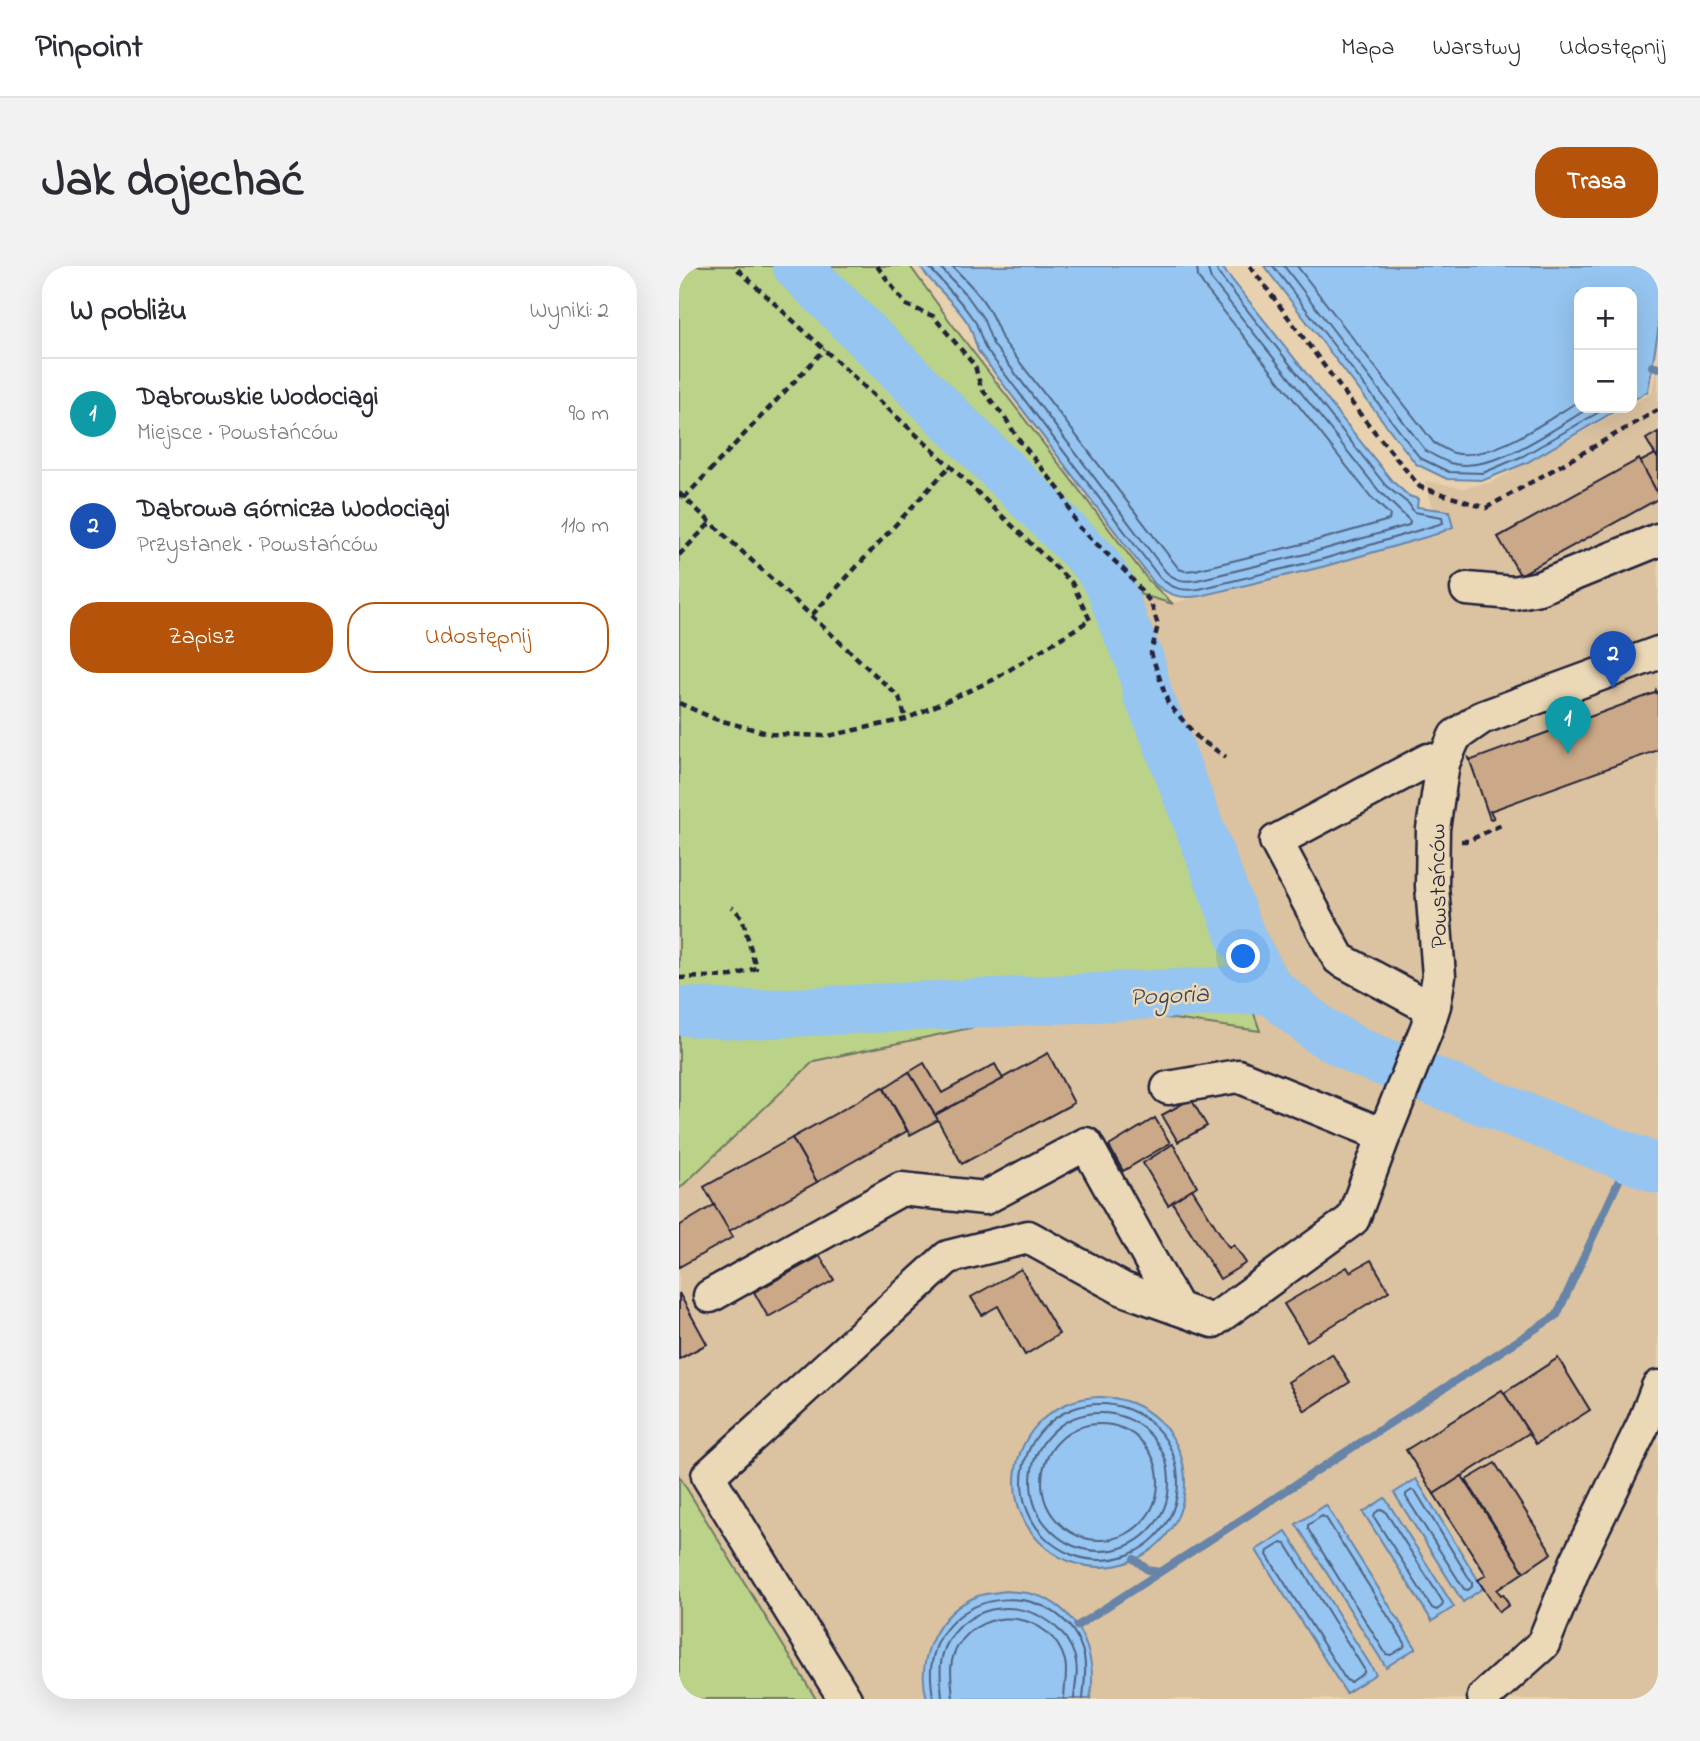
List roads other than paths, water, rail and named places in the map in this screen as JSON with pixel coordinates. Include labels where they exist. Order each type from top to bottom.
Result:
[{"type":"street","points":[[1467,589],[1513,593],[1539,588],[1658,540]]},
{"type":"street","name":"Powstańców","points":[[1177,1308],[1213,1321],[1353,1219],[1434,1005],[1439,976],[1432,886],[1432,839],[1443,763],[1455,736],[1482,718],[1658,653]]},
{"type":"street","points":[[1434,1005],[1421,1003],[1339,959],[1276,841],[1428,760],[1443,763]]},
{"type":"street","points":[[1168,1088],[1238,1076],[1384,1135]]},
{"type":"street","points":[[710,1296],[901,1189],[985,1198],[1086,1144],[1177,1308]]},
{"type":"street","points":[[845,1699],[708,1476],[948,1257],[1028,1237],[1123,1289],[1177,1308]]},
{"type":"street","points":[[1485,1699],[1484,1697],[1543,1644],[1576,1563],[1651,1435],[1658,1387]]},
{"type":"water","points":[[919,266],[1221,266],[1392,481],[1409,496],[1418,499],[1417,507],[1449,511],[1453,527],[1322,567],[1200,596],[1176,596],[1155,584],[978,351],[964,317]]},
{"type":"water","points":[[1264,266],[1648,266],[1658,277],[1658,332],[1648,391],[1637,398],[1637,287],[1574,287],[1574,413],[1611,413],[1526,463],[1484,480],[1447,479],[1416,464]]},
{"type":"water","points":[[1100,1397],[1132,1404],[1147,1411],[1160,1422],[1171,1435],[1178,1450],[1185,1482],[1178,1514],[1171,1529],[1160,1542],[1147,1553],[1132,1560],[1100,1567],[1068,1560],[1053,1553],[1040,1542],[1029,1529],[1022,1514],[1015,1482],[1022,1450],[1029,1435],[1040,1422],[1053,1411],[1068,1404]]},
{"type":"water","points":[[1416,1479],[1483,1588],[1463,1602],[1394,1493]]},
{"type":"water","points":[[1385,1498],[1454,1607],[1432,1621],[1363,1512]]},
{"type":"water","points":[[1326,1505],[1416,1648],[1386,1667],[1296,1524]]},
{"type":"water","points":[[1286,1531],[1376,1674],[1346,1693],[1256,1550]]},
{"type":"water","points":[[1005,1591],[1032,1594],[1048,1600],[1062,1609],[1073,1621],[1088,1650],[1092,1683],[1090,1699],[927,1699],[924,1668],[927,1653],[941,1625],[964,1603],[981,1595]]},
{"type":"waterway","points":[[797,266],[1095,562],[1110,586],[1140,661],[1148,696],[1241,937],[1269,989]]},
{"type":"waterway","points":[[1652,366],[1658,368]]},
{"type":"waterway","name":"Pogoria","points":[[679,1011],[740,1015],[1269,989],[1321,1031],[1361,1053],[1658,1169]]},
{"type":"waterway","points":[[1077,1626],[1557,1315],[1621,1176],[1633,1159]]},
{"type":"waterway","points":[[1134,1559],[1148,1570],[1159,1572]]},
{"type":"place","name":"Dąbrowa Górnicza Wodociągi","points":[[1613,689]]},
{"type":"place","name":"Dąbrowskie Wodociągi","points":[[1568,754]]}]
